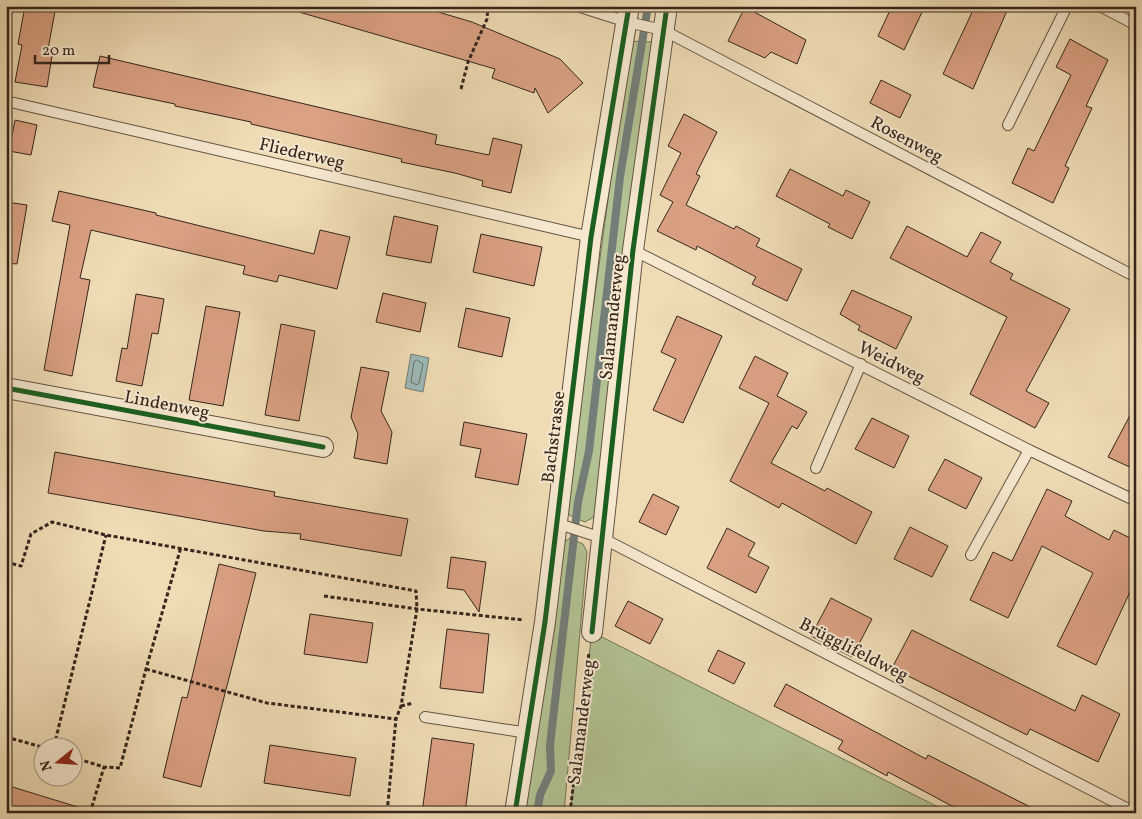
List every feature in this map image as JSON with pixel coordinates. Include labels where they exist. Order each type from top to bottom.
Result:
[{"type":"street","name":"Salamanderweg","points":[[592,632],[597,536],[662,30],[667,6]]},
{"type":"street","name":"Bachstrasse","points":[[516,813],[560,523],[591,237],[628,14]]},
{"type":"street","name":"Lindenweg","points":[[6,388],[323,447]]},
{"type":"lane","name":"Rosenweg","points":[[577,6],[628,14],[662,30],[1136,277]]},
{"type":"lane","points":[[1008,124],[1067,6]]},
{"type":"lane","points":[[1100,6],[1136,25]]},
{"type":"lane","name":"Fliederweg","points":[[6,102],[591,237]]},
{"type":"lane","name":"Weidweg","points":[[633,250],[1029,450],[1136,501]]},
{"type":"lane","points":[[816,468],[861,364]]},
{"type":"lane","points":[[971,555],[1029,450]]},
{"type":"lane","name":"Brügglifeldweg","points":[[560,523],[597,536],[1134,812]]},
{"type":"lane","points":[[426,718],[528,733]]},
{"type":"lane","points":[[1134,812],[1136,801]]},
{"type":"path","points":[[462,89],[468,62],[476,48],[487,19],[488,6]]},
{"type":"path","points":[[6,562],[22,566],[31,534],[52,522],[106,535],[181,547],[416,591],[417,609],[402,706],[396,719],[387,813]]},
{"type":"path","points":[[56,736],[106,535]]},
{"type":"path","points":[[82,760],[104,767],[120,768],[181,547]]},
{"type":"path","points":[[324,596],[417,609],[545,622]]},
{"type":"path","points":[[146,669],[267,703],[396,719]]},
{"type":"path","points":[[6,737],[32,744]]},
{"type":"path","points":[[90,813],[104,767]]},
{"type":"path","points":[[286,808],[313,813]]},
{"type":"green space","points":[[630,41],[652,42],[594,517],[585,522],[565,511]]},
{"type":"green space","points":[[570,538],[583,544],[587,552],[564,813],[525,813],[561,544]]},
{"type":"green space","points":[[592,632],[950,813],[570,813]]},
{"type":"water","points":[[411,354],[429,358],[423,392],[405,388]]},
{"type":"building","points":[[25,6],[56,6],[48,49],[53,50],[47,87],[15,82],[22,45],[18,44]]},
{"type":"building","points":[[300,6],[418,6],[472,22],[560,59],[583,83],[548,113],[535,88],[534,93],[492,78],[495,69],[299,12]]},
{"type":"building","points":[[892,6],[925,6],[904,50],[878,36]]},
{"type":"building","points":[[975,6],[1009,6],[973,89],[943,74]]},
{"type":"building","points":[[745,7],[806,40],[797,64],[771,52],[765,58],[728,41]]},
{"type":"building","points":[[1070,39],[1108,60],[1086,106],[1092,108],[1065,166],[1069,168],[1053,203],[1012,183],[1028,148],[1034,151],[1071,75],[1056,67]]},
{"type":"building","points":[[100,56],[437,135],[435,144],[489,155],[493,138],[522,145],[511,193],[482,186],[483,181],[455,173],[401,162],[402,159],[251,124],[251,122],[175,106],[175,104],[93,87]]},
{"type":"building","points":[[881,80],[911,95],[900,118],[870,103]]},
{"type":"building","points":[[684,114],[717,132],[696,174],[700,176],[686,205],[734,229],[736,226],[760,239],[756,246],[802,269],[787,301],[752,284],[756,277],[697,246],[696,250],[657,231],[673,202],[660,195],[681,153],[668,146]]},
{"type":"building","points":[[15,120],[37,125],[31,155],[9,151]]},
{"type":"building","points":[[790,169],[843,196],[846,190],[870,202],[852,239],[828,227],[830,224],[776,196]]},
{"type":"building","points":[[59,191],[156,213],[156,215],[314,254],[320,230],[350,237],[337,289],[279,275],[277,282],[243,274],[245,266],[91,230],[80,278],[90,280],[72,376],[44,370],[70,225],[52,221]]},
{"type":"building","points":[[6,202],[27,205],[17,264],[6,263]]},
{"type":"building","points":[[394,216],[438,226],[431,263],[386,255]]},
{"type":"building","points":[[907,226],[967,257],[981,232],[1001,242],[990,262],[1013,274],[1010,279],[1070,309],[1026,391],[1049,403],[1035,428],[970,394],[1007,317],[890,258]]},
{"type":"building","points":[[481,234],[542,247],[534,286],[473,272]]},
{"type":"building","points":[[852,290],[912,317],[896,349],[858,330],[860,326],[840,314]]},
{"type":"building","points":[[383,293],[426,303],[420,332],[376,322]]},
{"type":"building","points":[[136,294],[164,299],[158,334],[152,333],[142,386],[116,381],[122,348],[127,349]]},
{"type":"building","points":[[206,306],[240,312],[223,406],[189,400]]},
{"type":"building","points":[[466,308],[510,318],[502,357],[458,347]]},
{"type":"building","points":[[677,316],[722,336],[683,423],[653,410],[676,359],[661,352]]},
{"type":"building","points":[[281,324],[315,331],[299,421],[265,415]]},
{"type":"building","points":[[755,356],[788,373],[777,396],[807,412],[797,429],[792,426],[771,463],[825,491],[827,488],[872,512],[856,544],[782,503],[779,508],[730,481],[769,403],[739,388]]},
{"type":"building","points":[[361,367],[389,372],[381,411],[392,432],[387,464],[354,458],[358,434],[351,417]]},
{"type":"building","points":[[1136,404],[1136,470],[1108,457]]},
{"type":"building","points":[[872,418],[909,436],[894,468],[855,449]]},
{"type":"building","points":[[464,422],[527,434],[518,485],[475,477],[481,449],[460,445]]},
{"type":"building","points":[[55,452],[275,492],[274,496],[408,519],[401,556],[300,539],[301,534],[264,531],[48,493]]},
{"type":"building","points":[[945,459],[982,478],[966,509],[928,490]]},
{"type":"building","points":[[1047,489],[1072,501],[1065,516],[1109,540],[1114,530],[1136,541],[1136,579],[1096,665],[1057,646],[1093,573],[1042,546],[1008,618],[970,600],[993,552],[1012,561]]},
{"type":"building","points":[[653,494],[679,507],[666,535],[639,522]]},
{"type":"building","points":[[910,527],[948,546],[932,577],[894,559]]},
{"type":"building","points":[[727,528],[755,543],[748,556],[769,567],[756,593],[707,568]]},
{"type":"building","points":[[451,557],[486,562],[479,612],[464,590],[447,588]]},
{"type":"building","points":[[219,564],[256,573],[201,787],[163,777],[182,697],[187,698]]},
{"type":"building","points":[[831,598],[872,619],[852,657],[811,636]]},
{"type":"building","points":[[628,601],[663,619],[650,644],[615,626]]},
{"type":"building","points":[[310,614],[373,623],[367,663],[304,654]]},
{"type":"building","points":[[447,629],[489,634],[483,693],[440,688]]},
{"type":"building","points":[[912,630],[1075,711],[1082,695],[1120,714],[1098,762],[1030,729],[1027,735],[892,668]]},
{"type":"building","points":[[718,650],[745,663],[734,684],[708,671]]},
{"type":"building","points":[[786,684],[926,759],[928,755],[1042,813],[965,813],[888,772],[887,776],[838,749],[843,741],[774,706]]},
{"type":"building","points":[[432,738],[474,744],[465,813],[422,813]]},
{"type":"building","points":[[270,745],[356,758],[350,796],[264,783]]},
{"type":"building","points":[[6,785],[81,808],[80,813],[6,813]]},
{"type":"waterway","points":[[537,813],[540,795],[551,771],[550,745],[578,502],[589,451],[620,177],[648,6]]},
{"type":"cycle path","points":[[515,813],[545,622],[591,237],[629,6]]},
{"type":"cycle path","points":[[592,632],[633,250],[667,6]]},
{"type":"cycle path","points":[[6,388],[323,447]]}]
